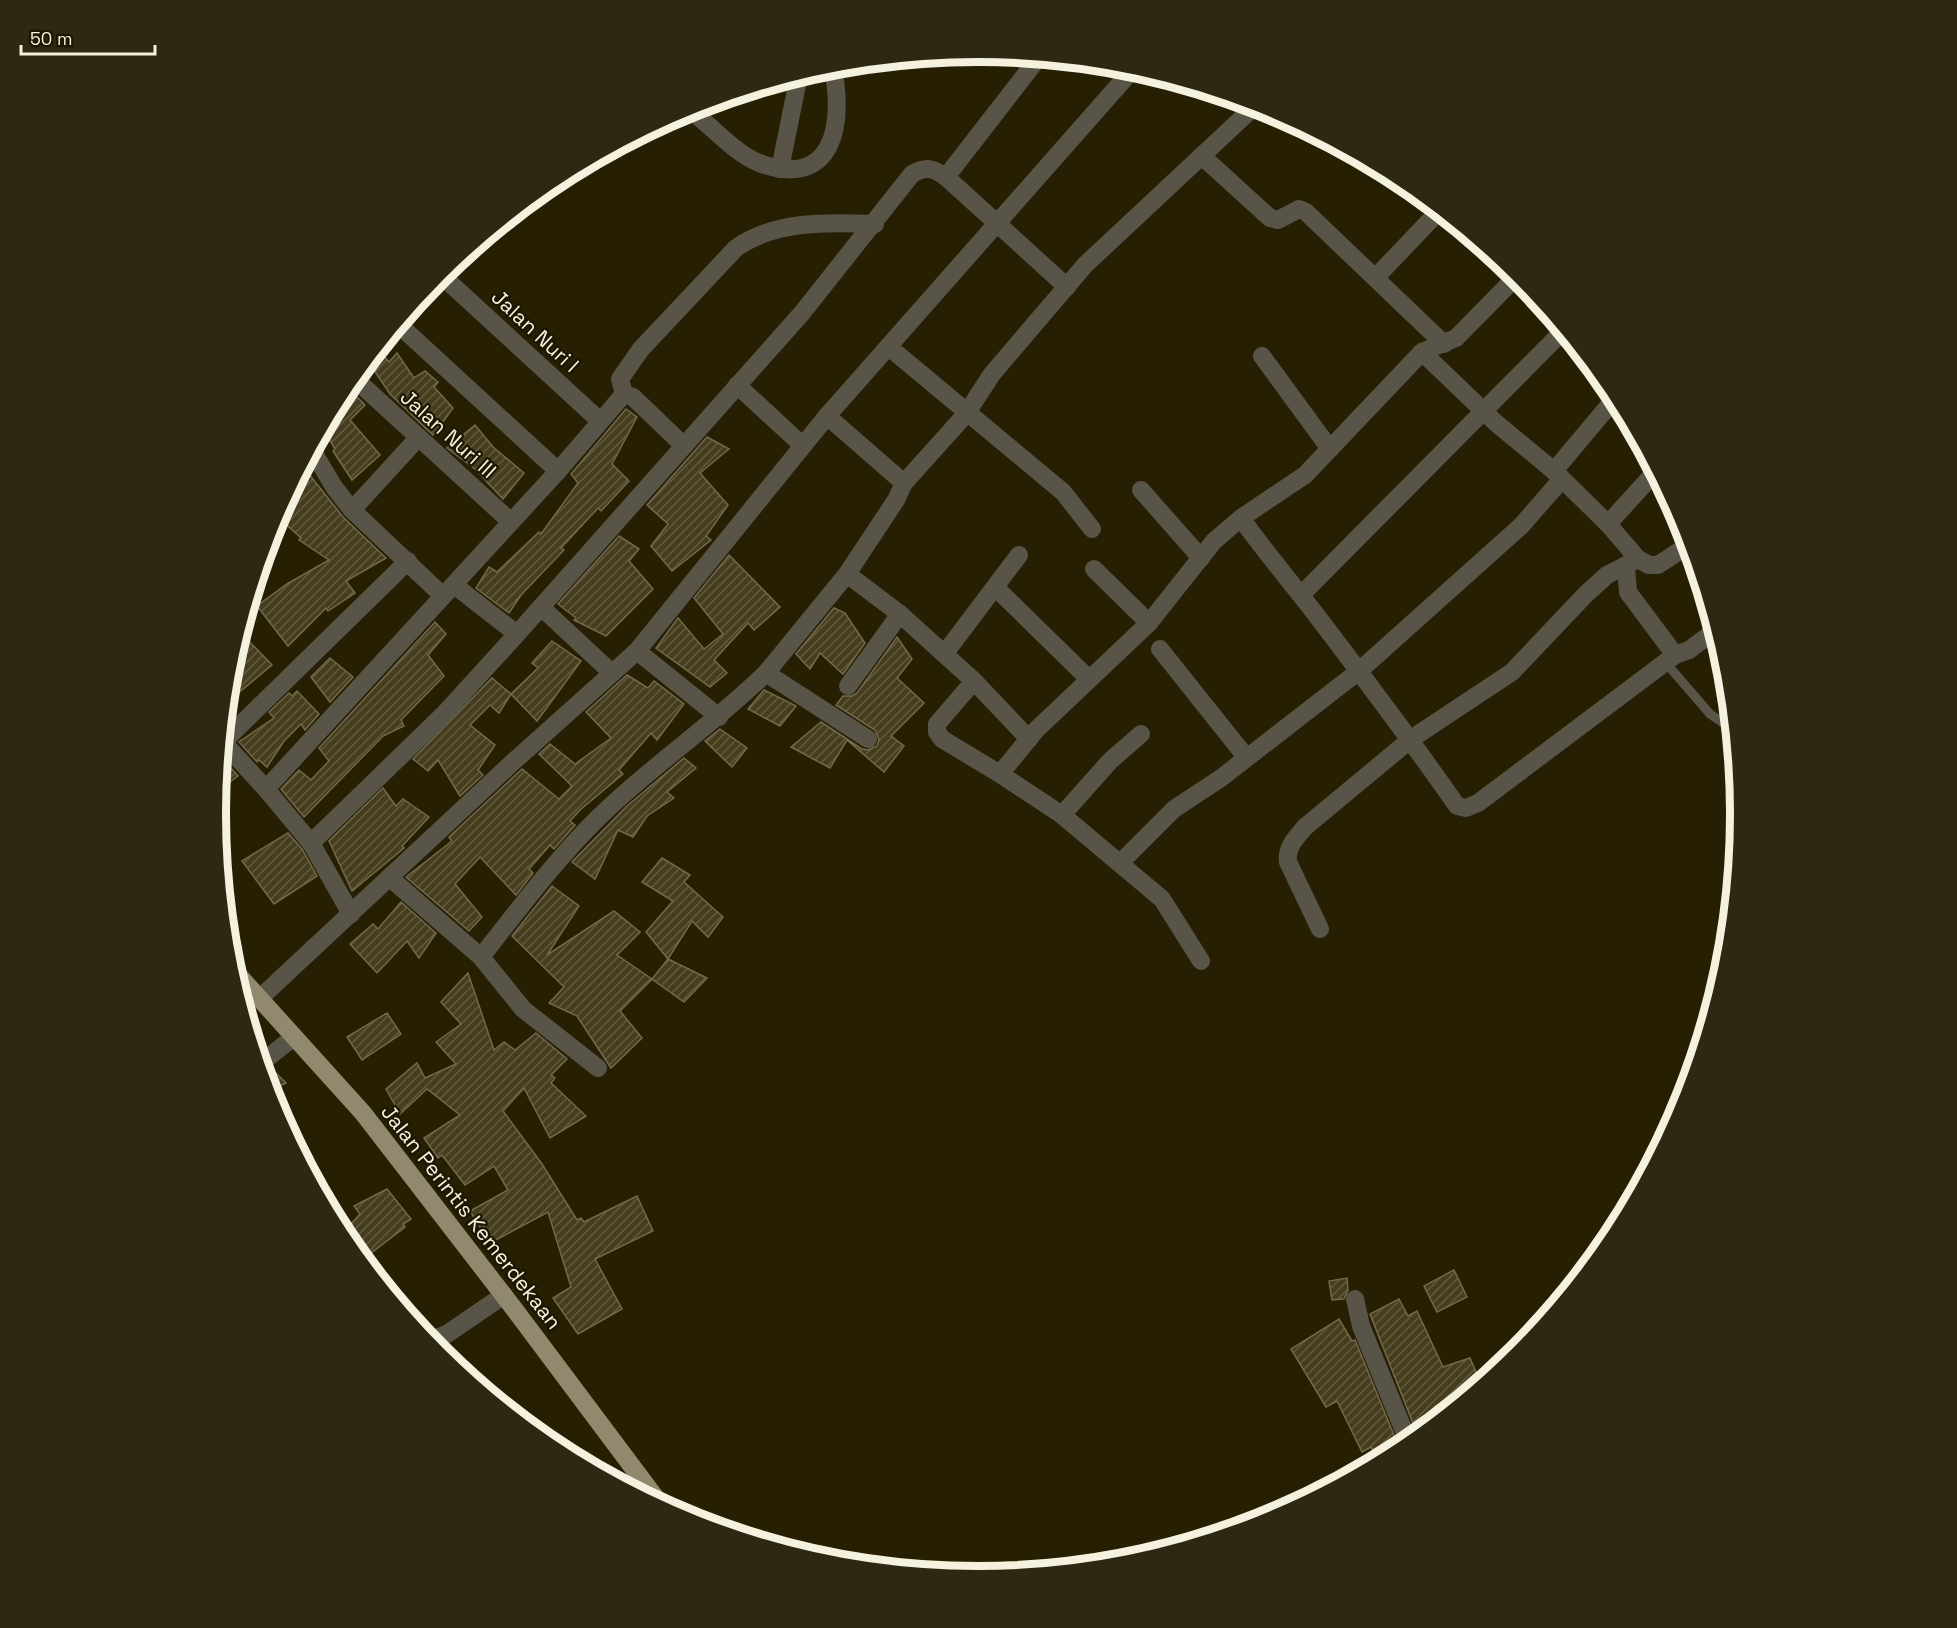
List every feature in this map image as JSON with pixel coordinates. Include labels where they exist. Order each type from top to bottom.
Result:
[{"type":"main road","name":"Jalan Perintis Kemerdekaan","points":[[246,984],[363,1113],[504,1295],[651,1491]]},
{"type":"street","points":[[946,177],[1034,64]]},
{"type":"street","points":[[702,115],[739,151],[757,162],[780,169],[812,166],[827,150],[839,95],[834,76]]},
{"type":"street","points":[[259,999],[637,651],[827,416],[890,348],[996,223],[1127,76]]},
{"type":"street","points":[[780,169],[797,84]]},
{"type":"street","points":[[481,957],[550,868],[599,817],[646,775],[719,717],[766,673],[847,574],[896,500],[904,483],[966,414],[992,374],[1085,265],[1249,112]]},
{"type":"street","points":[[1203,157],[1270,218],[1278,220],[1299,209],[1306,212],[1444,344]]},
{"type":"street","points":[[311,843],[444,714],[517,634],[802,313],[875,224],[912,174],[924,168],[934,170],[946,177],[1067,287]]},
{"type":"street","points":[[1376,277],[1435,215]]},
{"type":"street","points":[[624,394],[620,379],[641,349],[742,243],[767,232],[826,222],[875,224]]},
{"type":"street","name":"Jalan Nuri I","points":[[447,281],[600,421]]},
{"type":"street","points":[[1000,774],[1029,739],[1149,623],[1214,541],[1241,518],[1305,475],[1422,352],[1456,338],[1511,282]]},
{"type":"street","points":[[404,329],[558,471]]},
{"type":"street","points":[[1301,595],[1558,335]]},
{"type":"street","points":[[890,348],[966,414],[1063,492],[1092,528]]},
{"type":"street","points":[[1422,352],[1496,423],[1558,475],[1608,524],[1632,563],[1628,592],[1670,659]]},
{"type":"street","points":[[1262,356],[1330,449]]},
{"type":"street","name":"Jalan Nuri III","points":[[361,385],[511,522]]},
{"type":"street","points":[[737,385],[803,446]]},
{"type":"street","points":[[266,789],[558,471],[624,394]]},
{"type":"street","points":[[624,394],[633,398],[683,445]]},
{"type":"street","points":[[1120,863],[1174,809],[1221,778],[1359,671],[1521,526],[1610,405]]},
{"type":"street","points":[[827,416],[904,483]]},
{"type":"street","points":[[352,510],[418,438]]},
{"type":"street","points":[[317,458],[334,487],[352,510],[408,561],[517,634]]},
{"type":"street","points":[[1608,524],[1651,477]]},
{"type":"street","points":[[1141,490],[1201,558]]},
{"type":"street","points":[[1241,518],[1275,566],[1301,595],[1411,739],[1457,806],[1466,808],[1478,803],[1670,659],[1689,650],[1709,635]]},
{"type":"street","points":[[1320,929],[1288,862],[1290,846],[1305,827],[1411,739],[1512,672],[1607,575],[1632,563],[1658,565],[1682,549]]},
{"type":"street","points":[[945,653],[1019,555]]},
{"type":"street","points":[[230,735],[408,561]]},
{"type":"street","points":[[1094,569],[1149,623]]},
{"type":"street","points":[[847,574],[900,614],[945,653],[1029,739]]},
{"type":"street","points":[[996,588],[1089,679]]},
{"type":"street","points":[[541,607],[612,674]]},
{"type":"street","points":[[848,686],[900,614]]},
{"type":"street","points":[[1160,649],[1246,757]]},
{"type":"street","points":[[637,651],[719,717]]},
{"type":"street","points":[[766,673],[868,739]]},
{"type":"street","points":[[974,681],[937,724],[937,732],[942,739],[1062,815],[1162,899],[1201,962]]},
{"type":"street","points":[[1062,815],[1110,761],[1141,734]]},
{"type":"street","points":[[229,749],[311,843],[351,914]]},
{"type":"street","points":[[390,878],[481,957],[523,1009],[598,1068]]},
{"type":"street","points":[[267,1058],[294,1037]]},
{"type":"street","points":[[438,1337],[447,1334],[504,1295]]},
{"type":"street","points":[[1355,1299],[1361,1326],[1405,1434]]},
{"type":"lane","points":[[1670,659],[1710,714],[1726,725]]},
{"type":"building","points":[[397,353],[414,378],[425,371],[438,382],[434,387],[453,408],[433,435],[390,394],[373,368],[383,355],[389,362]]},
{"type":"building","points":[[354,394],[365,405],[350,420],[380,455],[352,480],[333,451],[335,449],[328,437]]},
{"type":"building","points":[[626,409],[637,417],[612,464],[629,481],[601,511],[598,508],[561,548],[564,550],[521,595],[509,613],[476,588],[489,567],[497,572],[539,532],[541,534],[578,483],[571,474]]},
{"type":"building","points":[[475,425],[493,447],[524,473],[503,499],[475,469],[447,448]]},
{"type":"building","points":[[707,437],[729,449],[700,473],[728,505],[706,536],[711,540],[672,571],[651,546],[668,524],[647,505]]},
{"type":"building","points":[[308,473],[343,517],[386,558],[346,581],[355,593],[328,611],[326,608],[288,646],[257,606],[287,584],[329,560],[299,540],[301,538],[284,523]]},
{"type":"building","points":[[619,536],[639,549],[629,561],[653,589],[606,636],[574,620],[576,618],[558,604]]},
{"type":"building","points":[[729,555],[780,607],[754,630],[748,623],[714,660],[727,673],[710,687],[656,648],[678,618],[704,649],[723,634],[694,598]]},
{"type":"building","points":[[834,608],[845,613],[865,643],[843,674],[820,653],[810,669],[796,654]]},
{"type":"building","points":[[435,622],[446,634],[428,655],[444,676],[401,720],[404,726],[383,736],[304,817],[281,789],[299,770],[311,780],[329,761],[319,748]]},
{"type":"building","points":[[897,637],[912,659],[897,678],[924,703],[891,736],[904,746],[884,772],[847,740],[830,768],[791,747],[821,722],[862,749],[868,750],[877,746],[879,739],[875,730],[836,705],[843,696],[852,696],[857,693]]},
{"type":"building","points":[[247,639],[272,665],[237,694],[240,667]]},
{"type":"building","points":[[552,641],[581,661],[537,721],[511,694],[538,668],[532,663]]},
{"type":"building","points":[[330,658],[353,677],[330,702],[311,677]]},
{"type":"building","points":[[627,675],[648,688],[654,681],[684,704],[657,740],[651,733],[619,770],[623,774],[570,821],[575,825],[554,849],[550,845],[529,869],[533,873],[516,895],[480,857],[455,884],[482,917],[469,931],[406,877],[452,841],[449,837],[522,769],[559,799],[572,786],[539,754],[550,744],[575,764],[611,738],[586,712]]},
{"type":"building","points":[[492,678],[511,694],[499,713],[490,705],[470,725],[495,745],[478,770],[483,775],[460,796],[438,760],[428,771],[413,759]]},
{"type":"building","points":[[764,690],[796,706],[780,726],[748,709]]},
{"type":"building","points":[[297,691],[319,714],[305,730],[301,724],[284,741],[267,767],[259,760],[257,762],[239,742],[274,718],[269,712],[289,693],[292,696]]},
{"type":"building","points":[[720,729],[747,748],[732,767],[705,741]]},
{"type":"building","points":[[684,758],[696,768],[667,792],[674,798],[647,816],[633,837],[618,830],[595,879],[572,862],[627,806]]},
{"type":"building","points":[[228,765],[238,776],[227,784]]},
{"type":"building","points":[[383,788],[396,806],[403,799],[429,817],[402,846],[404,848],[352,891],[329,841]]},
{"type":"building","points":[[288,833],[302,849],[317,876],[274,904],[242,861]]},
{"type":"building","points":[[662,858],[690,875],[684,882],[723,917],[708,937],[692,921],[668,959],[646,932],[673,901],[642,882]]},
{"type":"building","points":[[552,886],[579,906],[547,955],[614,911],[640,932],[617,955],[652,979],[620,1011],[642,1038],[611,1068],[577,1016],[549,1003],[564,987],[512,936]]},
{"type":"building","points":[[401,902],[436,933],[419,958],[407,941],[377,973],[350,944],[373,924],[378,929]]},
{"type":"building","points":[[668,959],[707,978],[684,1002],[652,979]]},
{"type":"building","points":[[468,973],[494,1050],[504,1042],[515,1050],[536,1033],[567,1059],[551,1075],[555,1078],[551,1083],[586,1116],[550,1138],[524,1088],[503,1111],[542,1164],[577,1220],[581,1218],[584,1222],[637,1196],[653,1231],[595,1259],[622,1309],[578,1334],[553,1298],[571,1287],[548,1212],[490,1243],[470,1211],[508,1190],[494,1166],[465,1185],[442,1155],[438,1158],[424,1138],[460,1115],[427,1089],[400,1114],[386,1089],[417,1063],[425,1078],[456,1064],[436,1042],[461,1024],[441,1002]]},
{"type":"building","points":[[387,1013],[401,1034],[362,1060],[347,1037]]},
{"type":"building","points":[[272,1069],[286,1083],[277,1087]]},
{"type":"building","points":[[387,1189],[411,1219],[403,1224],[405,1227],[369,1254],[349,1226],[360,1214],[354,1206]]},
{"type":"building","points":[[1454,1270],[1467,1297],[1437,1312],[1424,1286]]},
{"type":"building","points":[[1347,1278],[1348,1290],[1344,1299],[1332,1300],[1329,1281]]},
{"type":"building","points":[[1399,1299],[1408,1316],[1417,1311],[1443,1367],[1470,1358],[1478,1377],[1455,1397],[1435,1406],[1437,1411],[1415,1427],[1370,1314]]},
{"type":"building","points":[[1339,1319],[1352,1341],[1355,1340],[1396,1441],[1375,1454],[1371,1447],[1362,1452],[1337,1401],[1326,1407],[1291,1349]]}]
